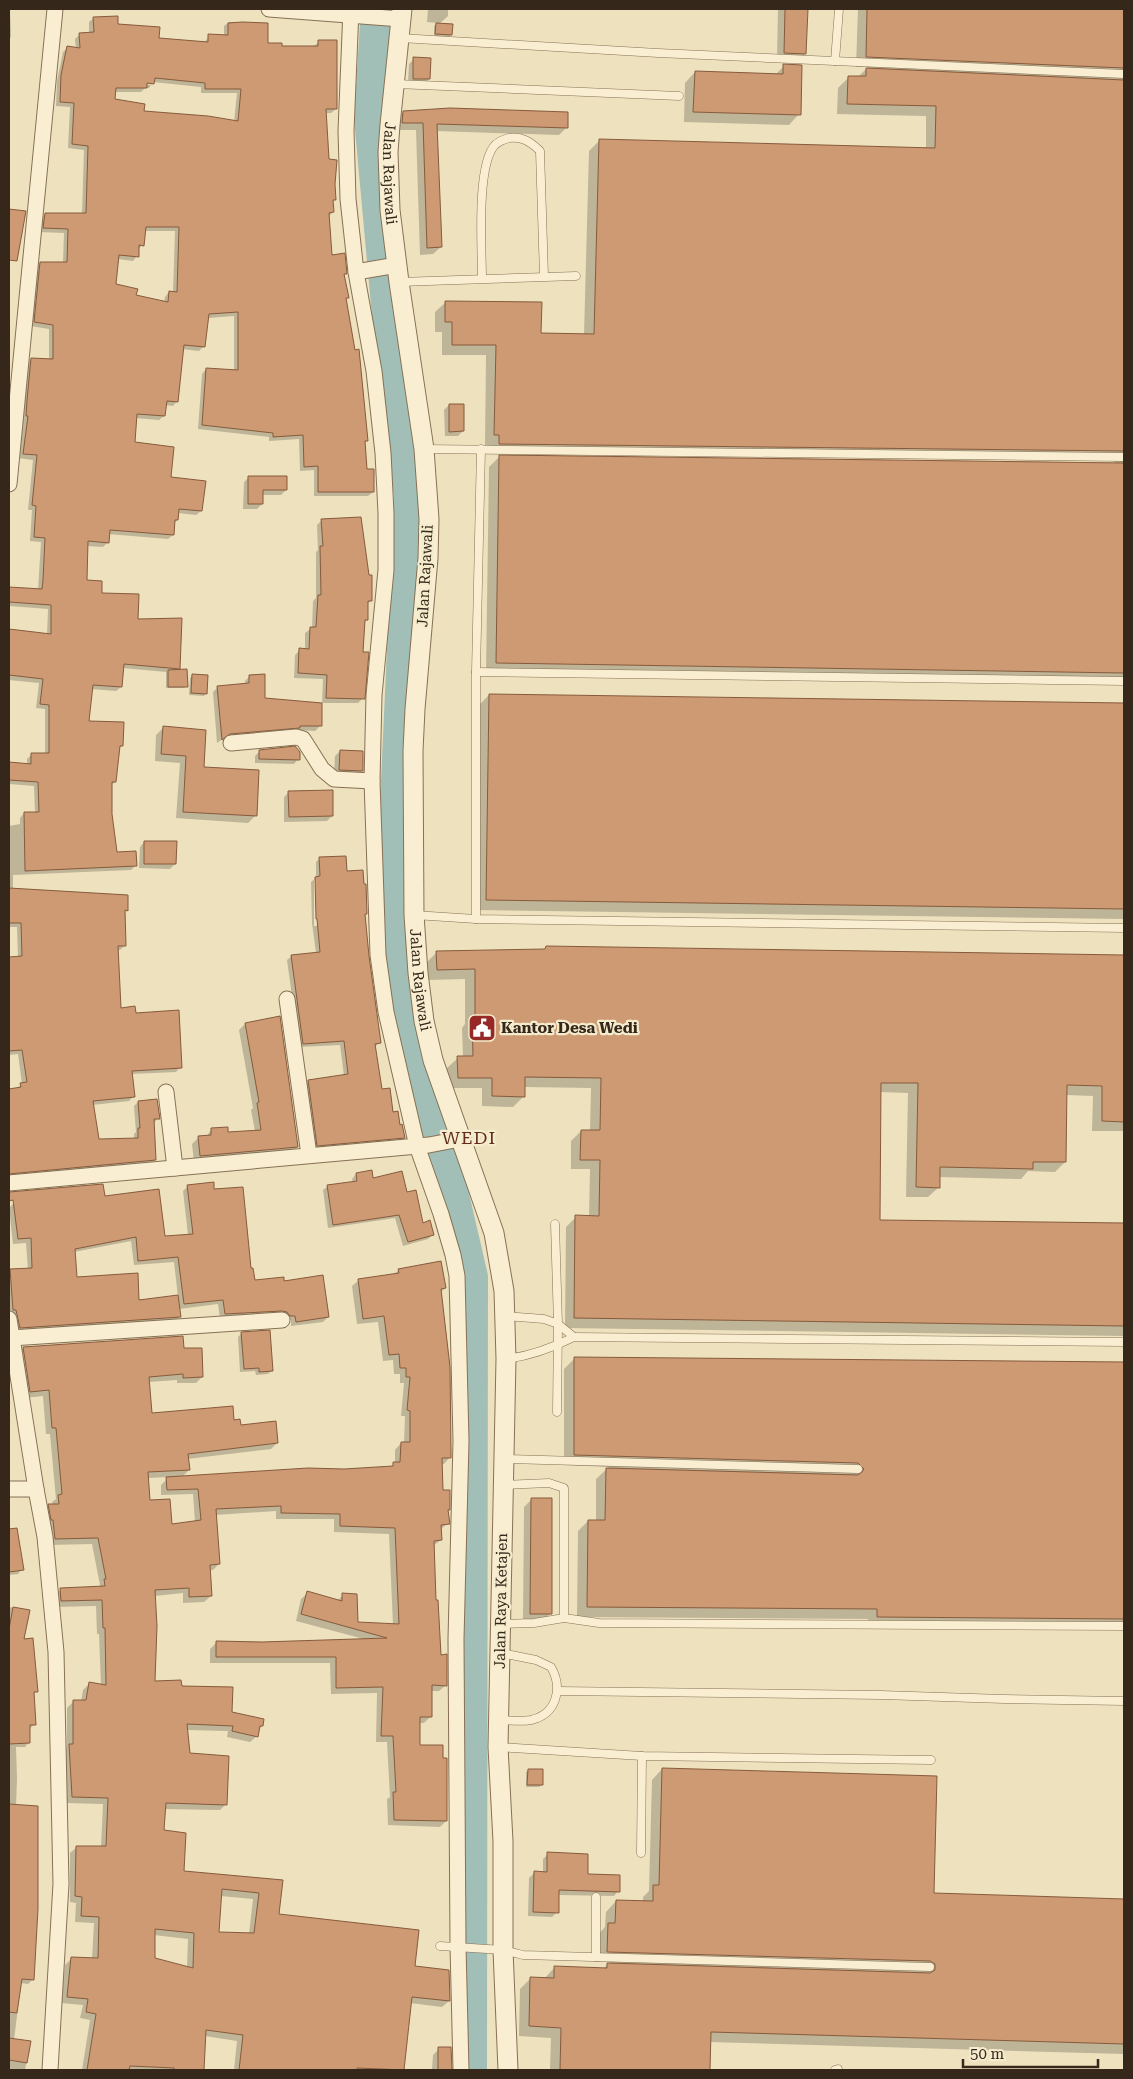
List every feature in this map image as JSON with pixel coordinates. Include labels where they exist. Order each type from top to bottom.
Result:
[{"type":"street","points":[[9,484],[55,9]]},
{"type":"street","points":[[269,9],[396,15]]},
{"type":"street","points":[[354,14],[346,131],[347,190],[374,371],[383,454],[386,513],[386,570],[374,694],[372,781],[378,955],[386,1012],[453,1255],[457,1276],[461,1441],[456,1639],[461,2070]]},
{"type":"street","name":"Jalan Rajawali","points":[[396,15],[399,38],[388,152],[394,272],[424,449],[429,519],[428,558],[414,726],[414,915],[424,1021],[455,1140]]},
{"type":"street","points":[[359,272],[394,272]]},
{"type":"street","points":[[231,743],[296,737],[303,739],[322,768],[334,779],[372,781]]},
{"type":"street","points":[[287,999],[309,1156]]},
{"type":"street","points":[[166,1092],[175,1168]]},
{"type":"street","points":[[9,1183],[309,1156],[455,1140]]},
{"type":"street","name":"Jalan Raya Ketajen","points":[[455,1140],[494,1234],[503,1278],[506,1316],[498,1747],[502,1841],[496,1949],[508,2070]]},
{"type":"street","points":[[9,1319],[36,1489],[46,1538],[56,1652],[61,1884],[50,2070]]},
{"type":"street","points":[[11,1338],[282,1320]]},
{"type":"street","points":[[9,1489],[36,1489]]},
{"type":"lane","points":[[835,61],[839,9]]},
{"type":"lane","points":[[399,38],[639,52],[1124,74]]},
{"type":"lane","points":[[394,84],[679,96]]},
{"type":"lane","points":[[482,278],[482,187],[486,163],[495,145],[507,138],[529,141],[540,151],[544,276]]},
{"type":"lane","points":[[394,272],[482,278],[576,276]]},
{"type":"lane","points":[[424,449],[1124,457]]},
{"type":"lane","points":[[476,919],[476,672],[481,449]]},
{"type":"lane","points":[[476,672],[1124,681]]},
{"type":"lane","points":[[414,915],[476,919],[1124,928]]},
{"type":"lane","points":[[555,1224],[558,1324],[557,1412]]},
{"type":"lane","points":[[506,1316],[544,1319],[558,1324],[574,1337]]},
{"type":"lane","points":[[506,1359],[522,1357],[557,1346],[574,1337],[1124,1342]]},
{"type":"lane","points":[[502,1459],[858,1469]]},
{"type":"lane","points":[[503,1485],[549,1483],[564,1488],[564,1618]]},
{"type":"lane","points":[[501,1624],[534,1623],[564,1618],[599,1623],[1124,1626]]},
{"type":"lane","points":[[499,1720],[530,1720],[540,1716],[550,1710],[558,1691],[557,1681],[551,1667],[528,1658],[500,1653]]},
{"type":"lane","points":[[558,1691],[1124,1700]]},
{"type":"lane","points":[[498,1747],[642,1756],[931,1760]]},
{"type":"lane","points":[[641,1853],[642,1756]]},
{"type":"lane","points":[[596,1897],[596,1957]]},
{"type":"lane","points":[[440,1946],[496,1949],[523,1955],[930,1967]]},
{"type":"building","points":[[785,9],[808,9],[806,54],[784,53]]},
{"type":"building","points":[[867,9],[1124,9],[1124,68],[866,57]]},
{"type":"building","points":[[118,16],[118,24],[160,27],[159,38],[208,42],[208,34],[228,35],[228,23],[242,22],[268,23],[268,43],[282,43],[282,46],[318,46],[318,40],[337,40],[337,109],[326,109],[329,159],[337,160],[336,200],[333,200],[334,212],[329,213],[332,255],[345,253],[347,274],[344,274],[349,298],[346,298],[355,350],[359,349],[368,441],[365,441],[367,469],[374,469],[374,492],[318,492],[318,466],[304,467],[303,435],[273,437],[273,433],[202,425],[206,368],[238,370],[238,312],[209,314],[205,347],[184,345],[178,402],[167,401],[165,416],[137,414],[135,442],[174,447],[171,477],[206,481],[202,511],[179,509],[178,520],[175,520],[174,535],[110,530],[109,543],[88,541],[87,580],[102,581],[102,593],[139,594],[138,619],[182,618],[180,669],[124,664],[122,687],[93,685],[89,721],[124,722],[123,746],[120,746],[116,782],[112,782],[112,814],[117,852],[136,851],[137,866],[25,871],[24,812],[39,812],[38,782],[9,780],[9,762],[31,764],[31,753],[49,753],[49,705],[40,704],[43,679],[9,675],[9,629],[51,634],[51,605],[9,602],[9,587],[42,589],[45,538],[34,537],[36,506],[32,505],[37,455],[23,454],[28,416],[26,416],[27,400],[31,358],[53,359],[53,325],[34,322],[40,262],[67,262],[68,229],[43,228],[45,213],[86,213],[88,146],[72,144],[74,103],[60,102],[61,75],[67,46],[80,48],[79,33],[94,32],[93,17]],"holes":[[[155,78],[205,83],[205,89],[241,89],[238,121],[208,116],[144,111],[145,104],[115,99],[116,88],[147,88],[147,83],[154,84]],[[146,227],[179,227],[177,292],[169,291],[168,302],[136,295],[138,289],[116,284],[119,255],[139,257],[139,245],[144,246]]]},
{"type":"building","points":[[436,23],[453,24],[452,35],[435,34]]},
{"type":"building","points":[[413,57],[431,58],[430,79],[413,79]]},
{"type":"building","points":[[783,64],[802,65],[801,115],[693,112],[695,71],[783,74]]},
{"type":"building","points":[[866,68],[1124,80],[1124,451],[499,444],[499,435],[494,435],[496,345],[452,345],[452,322],[445,322],[445,301],[542,302],[541,333],[594,334],[599,139],[935,148],[936,106],[847,104],[848,76],[866,76]]},
{"type":"building","points":[[450,108],[568,112],[568,128],[437,124],[442,247],[427,248],[423,123],[402,123],[403,111]]},
{"type":"building","points":[[9,209],[26,211],[17,261],[9,260]]},
{"type":"building","points":[[449,404],[464,404],[464,431],[449,432]]},
{"type":"building","points":[[499,455],[1124,463],[1124,673],[496,663]]},
{"type":"building","points":[[248,476],[287,476],[287,490],[263,490],[263,504],[248,504]]},
{"type":"building","points":[[361,517],[369,575],[372,575],[372,601],[368,601],[368,620],[365,620],[363,652],[369,652],[365,699],[326,698],[327,675],[298,673],[299,648],[309,649],[310,627],[316,627],[318,595],[321,595],[320,546],[323,546],[321,519]]},
{"type":"building","points":[[187,669],[188,687],[168,687],[168,670]]},
{"type":"building","points":[[192,674],[208,675],[207,694],[191,693]]},
{"type":"building","points":[[265,674],[265,698],[322,703],[322,726],[300,726],[300,728],[230,734],[222,740],[217,686],[249,683],[249,675]]},
{"type":"building","points":[[489,694],[1124,703],[1124,909],[486,900]]},
{"type":"building","points":[[163,726],[206,730],[204,767],[259,770],[257,816],[183,812],[186,756],[161,754]]},
{"type":"building","points":[[295,746],[300,752],[300,760],[259,759],[259,750]]},
{"type":"building","points":[[340,750],[363,751],[363,771],[339,770]]},
{"type":"building","points":[[333,790],[333,816],[289,817],[288,791]]},
{"type":"building","points":[[144,841],[177,841],[176,864],[144,864]]},
{"type":"building","points":[[346,856],[347,871],[363,870],[364,884],[366,884],[367,914],[365,914],[381,1043],[375,1044],[382,1089],[390,1088],[393,1112],[398,1111],[400,1125],[402,1124],[405,1138],[317,1146],[308,1080],[348,1074],[344,1041],[303,1044],[291,955],[320,952],[316,919],[315,877],[320,876],[319,857]]},
{"type":"building","points":[[9,888],[128,895],[128,911],[125,910],[126,946],[118,946],[121,1008],[135,1006],[136,1013],[179,1010],[182,1068],[132,1071],[135,1097],[93,1101],[99,1139],[138,1138],[138,1128],[140,1128],[138,1101],[157,1099],[160,1119],[154,1119],[156,1160],[9,1174],[9,1089],[21,1087],[20,1083],[27,1082],[22,1050],[9,1051],[9,957],[22,956],[21,923],[9,923]]},
{"type":"building","points":[[546,946],[1124,955],[1124,1122],[1102,1121],[1102,1086],[1067,1085],[1066,1162],[1033,1162],[1033,1169],[940,1167],[940,1188],[916,1187],[918,1083],[881,1083],[880,1220],[1124,1223],[1124,1326],[574,1318],[575,1215],[599,1216],[600,1160],[580,1160],[581,1130],[600,1130],[601,1078],[525,1077],[525,1097],[492,1096],[492,1078],[458,1078],[457,1056],[473,1056],[472,1016],[475,1016],[475,969],[437,970],[436,951],[545,949]]},
{"type":"building","points":[[280,1016],[298,1147],[200,1156],[198,1136],[211,1135],[211,1128],[228,1127],[228,1132],[261,1130],[257,1103],[259,1102],[245,1023]]},
{"type":"building","points":[[372,1170],[373,1178],[402,1171],[407,1192],[416,1190],[423,1223],[430,1220],[434,1235],[408,1242],[399,1215],[333,1225],[327,1185],[357,1181],[356,1173]]},
{"type":"building","points":[[214,1182],[214,1189],[243,1187],[251,1268],[253,1268],[255,1280],[284,1277],[284,1281],[323,1275],[329,1317],[296,1322],[295,1316],[290,1316],[287,1312],[282,1311],[225,1314],[223,1300],[184,1304],[178,1257],[138,1261],[136,1237],[75,1249],[77,1277],[138,1273],[139,1300],[178,1295],[181,1317],[20,1328],[16,1310],[13,1310],[10,1269],[32,1268],[31,1238],[18,1239],[13,1200],[9,1201],[9,1192],[103,1184],[105,1196],[159,1189],[165,1236],[193,1234],[187,1185]]},
{"type":"building","points":[[441,1261],[446,1288],[441,1289],[450,1367],[451,1458],[442,1458],[443,1490],[450,1490],[450,1510],[448,1510],[450,1524],[441,1525],[442,1540],[434,1541],[436,1600],[438,1600],[441,1655],[447,1654],[447,1686],[432,1685],[432,1717],[420,1717],[420,1745],[443,1745],[443,1758],[447,1758],[447,1821],[394,1820],[393,1792],[396,1792],[393,1736],[381,1736],[383,1687],[336,1688],[336,1657],[216,1657],[216,1641],[262,1642],[387,1638],[301,1614],[307,1591],[342,1601],[342,1593],[357,1594],[358,1622],[399,1624],[395,1528],[340,1526],[340,1514],[281,1513],[281,1506],[216,1509],[220,1564],[210,1565],[212,1596],[189,1597],[189,1588],[155,1590],[157,1626],[155,1681],[181,1680],[182,1686],[233,1687],[232,1712],[264,1719],[263,1726],[260,1726],[258,1737],[232,1731],[233,1726],[187,1724],[190,1753],[229,1756],[227,1805],[166,1803],[164,1830],[186,1833],[184,1871],[283,1880],[279,1914],[419,1930],[415,1966],[449,1970],[450,2001],[412,1997],[404,2070],[357,2068],[357,2070],[239,2070],[243,2035],[206,2030],[204,2070],[174,2070],[174,2068],[130,2066],[129,2070],[87,2070],[96,2014],[86,2012],[88,1999],[67,1997],[71,1957],[98,1958],[99,1917],[81,1916],[82,1897],[75,1896],[76,1846],[106,1846],[108,1798],[72,1797],[69,1744],[73,1744],[73,1700],[86,1700],[89,1682],[106,1685],[105,1628],[103,1628],[102,1600],[61,1601],[60,1588],[105,1586],[104,1579],[106,1579],[98,1538],[55,1539],[53,1520],[51,1520],[48,1504],[59,1504],[58,1495],[62,1494],[56,1428],[52,1428],[49,1390],[30,1392],[23,1347],[183,1336],[184,1348],[202,1348],[203,1377],[183,1378],[183,1374],[149,1377],[152,1413],[233,1406],[234,1420],[240,1419],[241,1425],[276,1421],[278,1443],[188,1454],[190,1470],[148,1472],[150,1500],[170,1499],[172,1524],[201,1520],[198,1489],[167,1490],[166,1477],[308,1468],[344,1469],[393,1466],[393,1462],[400,1462],[401,1442],[410,1442],[410,1411],[407,1410],[410,1377],[406,1377],[406,1368],[400,1368],[399,1354],[389,1355],[384,1316],[363,1319],[358,1279],[399,1273],[398,1269]],"holes":[[[222,1889],[259,1893],[254,1933],[219,1932]],[[155,1929],[194,1933],[193,1968],[155,1958]]]},
{"type":"building","points":[[270,1330],[273,1371],[259,1372],[259,1368],[244,1369],[241,1332]]},
{"type":"building","points":[[574,1357],[1124,1362],[1124,1619],[877,1617],[877,1609],[587,1607],[588,1520],[605,1520],[606,1468],[858,1475],[864,1469],[858,1463],[574,1455]]},
{"type":"building","points":[[531,1498],[552,1498],[552,1614],[530,1614]]},
{"type":"building","points":[[17,1528],[24,1570],[9,1572],[9,1529]]},
{"type":"building","points":[[13,1607],[30,1610],[24,1639],[33,1638],[38,1692],[34,1692],[36,1725],[30,1725],[30,1743],[9,1744],[9,1629]]},
{"type":"building","points":[[662,1768],[937,1776],[934,1893],[1124,1899],[1124,2044],[711,2032],[710,2070],[560,2070],[561,2028],[529,2026],[530,1977],[554,1978],[554,1966],[607,1968],[607,1963],[930,1973],[935,1970],[935,1964],[930,1961],[607,1952],[608,1923],[615,1923],[616,1900],[653,1901],[653,1885],[659,1885]]},
{"type":"building","points":[[528,1769],[543,1769],[543,1785],[527,1785]]},
{"type":"building","points":[[9,1804],[38,1806],[38,1909],[34,1980],[22,1979],[17,2013],[9,2012]]},
{"type":"building","points":[[547,1852],[588,1854],[588,1874],[620,1875],[620,1892],[559,1890],[559,1913],[533,1912],[534,1871],[547,1872]]},
{"type":"building","points":[[9,2038],[31,2041],[27,2063],[9,2060]]},
{"type":"building","points":[[438,2047],[451,2047],[452,2070],[438,2070]]},
{"type":"waterway","points":[[377,9],[370,118],[390,338],[410,496],[392,890],[408,1001],[472,1277],[471,2070]]},
{"type":"place","name":"Kantor Desa Wedi","points":[[482,1028]]},
{"type":"district","name":"WEDI","points":[[469,1138]]}]
